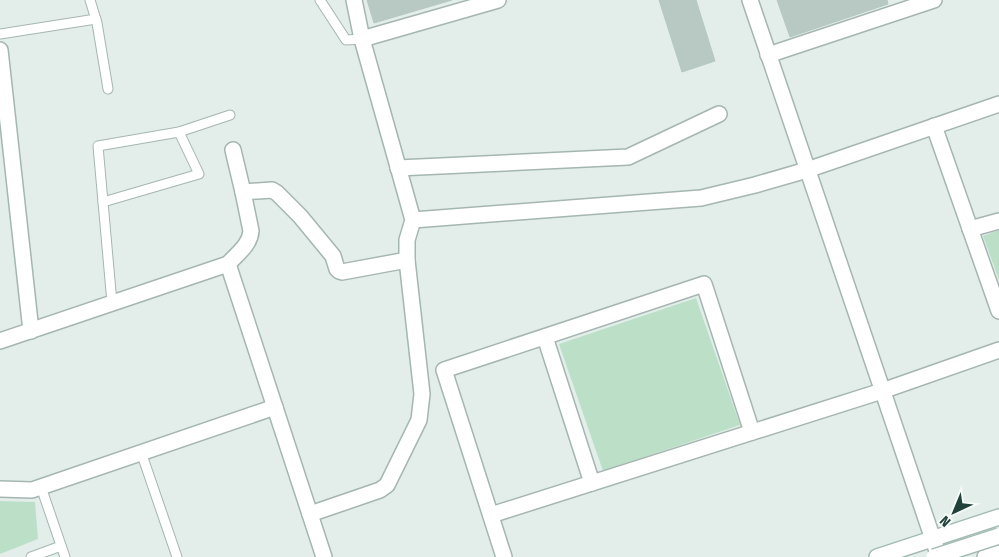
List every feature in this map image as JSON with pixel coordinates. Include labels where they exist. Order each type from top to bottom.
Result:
[{"type":"street","points":[[310,514],[380,490],[387,485],[419,420],[422,394],[407,260],[407,240],[412,220],[362,38],[354,0]]},
{"type":"street","points":[[362,38],[498,0]]},
{"type":"street","points":[[750,0],[939,557]]},
{"type":"street","points":[[768,55],[899,6],[934,0]]},
{"type":"street","points":[[0,57],[31,331]]},
{"type":"street","points":[[412,220],[701,198],[807,170],[999,104]]},
{"type":"street","points":[[398,168],[628,157],[719,114]]},
{"type":"street","points":[[934,126],[999,311]]},
{"type":"street","points":[[0,341],[228,264],[248,242],[251,231],[233,150]]},
{"type":"street","points":[[243,192],[272,190],[277,193],[300,216],[332,256],[339,272],[407,260]]},
{"type":"street","points":[[970,229],[999,221]]},
{"type":"street","points":[[228,264],[324,557]]},
{"type":"street","points":[[504,557],[444,370],[704,284],[752,432]]},
{"type":"street","points":[[545,337],[592,483]]},
{"type":"street","points":[[491,515],[882,391],[999,350]]},
{"type":"street","points":[[0,489],[32,490],[275,407]]},
{"type":"street","points":[[877,557],[999,517]]},
{"type":"street","points":[[934,557],[999,536]]},
{"type":"street","points":[[985,557],[999,552]]},
{"type":"lane","points":[[90,0],[96,19],[108,89]]},
{"type":"lane","points":[[320,0],[346,40],[362,38]]},
{"type":"lane","points":[[0,34],[96,19]]},
{"type":"lane","points":[[112,303],[98,146],[179,132],[230,115]]},
{"type":"lane","points":[[103,202],[199,174],[179,132]]},
{"type":"lane","points":[[141,452],[177,557]]},
{"type":"lane","points":[[41,487],[65,557]]},
{"type":"lane","points":[[32,557],[61,546]]},
{"type":"green space","points":[[999,230],[999,280],[983,236]]},
{"type":"green space","points":[[696,298],[740,425],[603,471],[559,344]]},
{"type":"green space","points":[[0,501],[35,502],[38,539],[0,554]]},
{"type":"building","points":[[367,0],[452,0],[374,23]]},
{"type":"building","points":[[659,0],[696,0],[715,61],[682,72]]},
{"type":"building","points":[[777,0],[887,0],[888,4],[790,37]]}]
